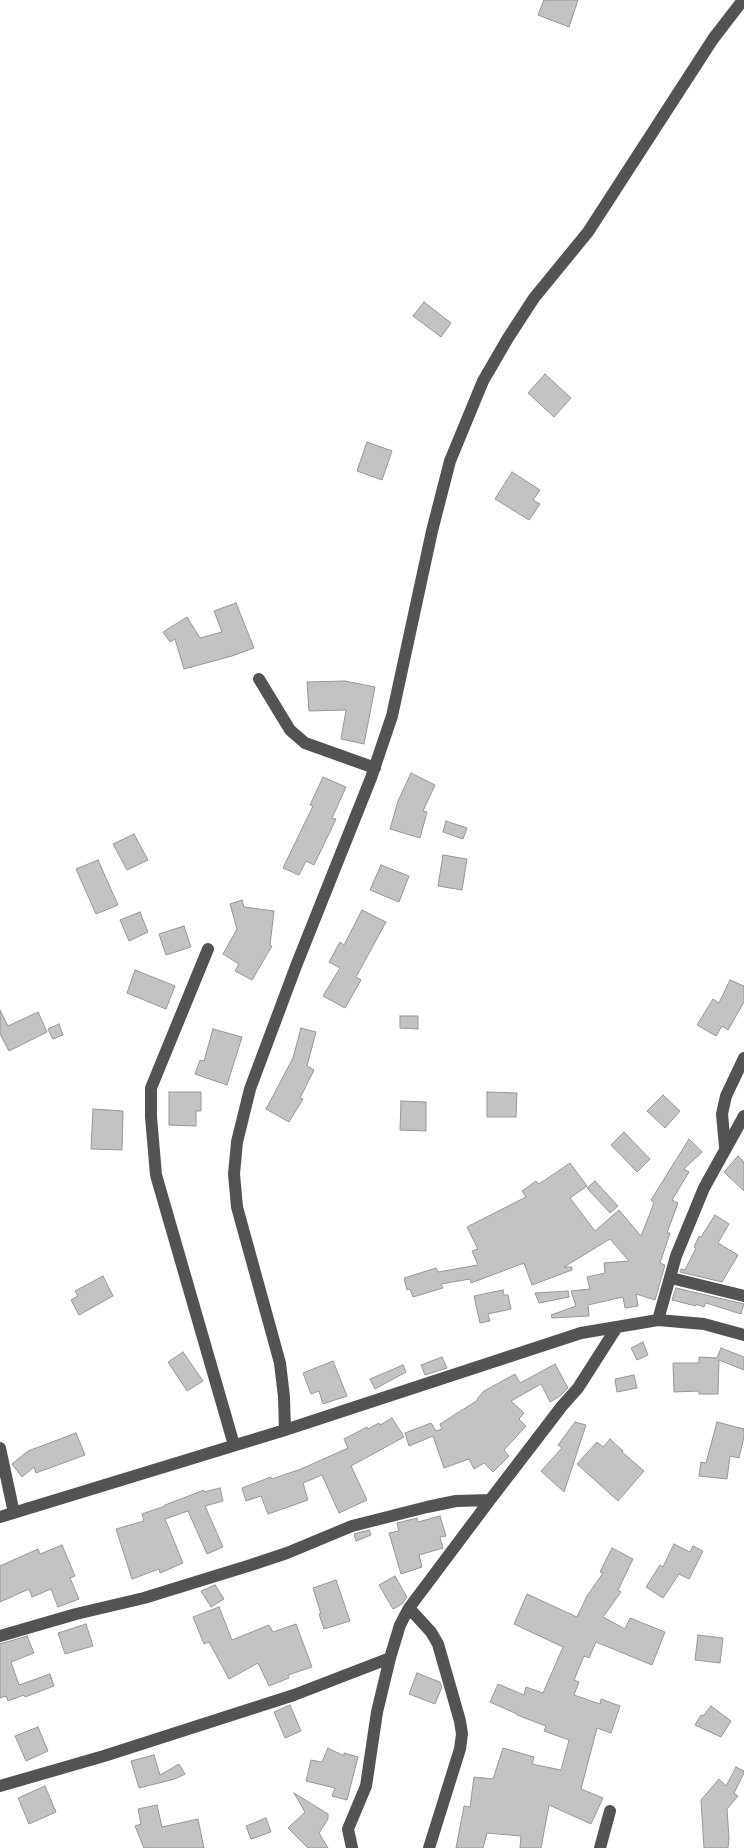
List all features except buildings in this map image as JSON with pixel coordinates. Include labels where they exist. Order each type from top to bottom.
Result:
[{"type":"street","points":[[285,1430],[280,1363],[237,1207],[234,1174],[237,1142],[253,1080],[374,768],[392,716],[432,531],[450,461],[483,381],[534,298],[588,232],[713,39],[744,0]]},
{"type":"street","points":[[259,679],[290,730],[305,744],[374,768]]},
{"type":"street","points":[[208,949],[151,1088],[151,1117],[156,1176],[234,1445]]},
{"type":"street","points":[[725,1147],[722,1114],[726,1096],[744,1058]]},
{"type":"street","points":[[658,1320],[676,1256],[704,1188],[725,1147],[744,1116]]},
{"type":"street","points":[[671,1278],[744,1296]]},
{"type":"street","points":[[0,1517],[285,1430],[581,1333],[658,1320],[704,1324],[744,1336]]},
{"type":"street","points":[[352,1848],[348,1829],[366,1786],[377,1712],[390,1658],[400,1626],[409,1608],[562,1406],[578,1388],[616,1326]]},
{"type":"street","points":[[0,1448],[14,1513]]},
{"type":"street","points":[[0,1636],[76,1614],[144,1598],[251,1565],[287,1553],[352,1526],[427,1506],[456,1501],[490,1500]]},
{"type":"street","points":[[409,1608],[431,1632],[438,1644],[462,1734],[460,1749],[429,1848]]},
{"type":"street","points":[[0,1786],[104,1756],[294,1695],[390,1658]]},
{"type":"street","points":[[600,1848],[610,1811]]}]
